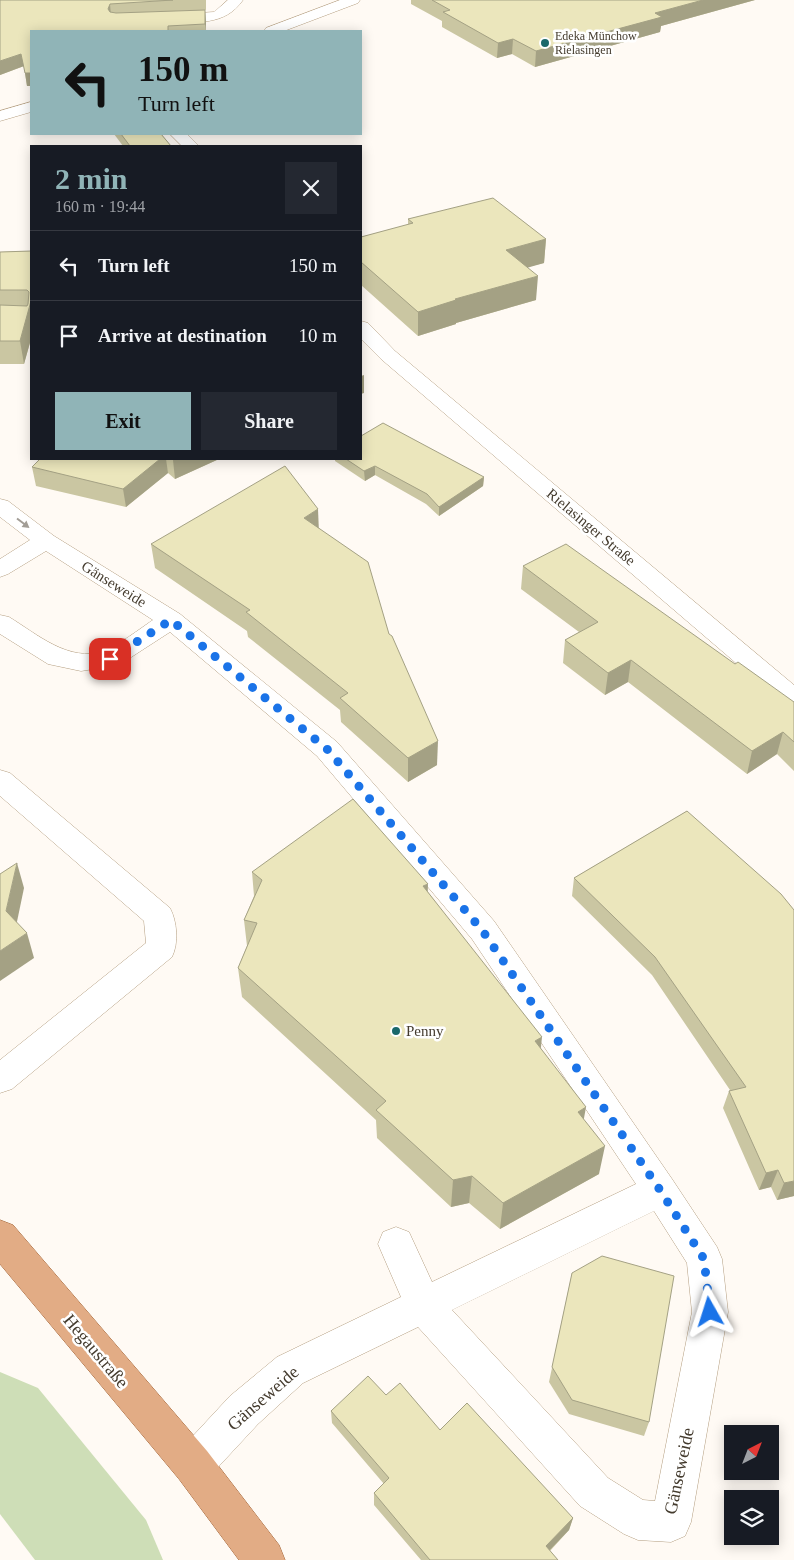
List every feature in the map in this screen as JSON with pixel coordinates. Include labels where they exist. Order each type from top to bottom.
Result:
[{"type":"main road","name":"Hegaustraße","points":[[0,1237],[192,1465],[264,1560]]},
{"type":"street","points":[[156,20],[217,16],[236,0]]},
{"type":"street","points":[[274,30],[352,0]]},
{"type":"street","points":[[0,116],[30,107]]},
{"type":"street","points":[[179,135],[190,145]]},
{"type":"street","name":"Rielasinger Straße","points":[[362,328],[388,355],[794,699]]},
{"type":"street","points":[[362,351],[388,355]]},
{"type":"street","name":"Gänseweide","points":[[0,506],[46,541],[171,620],[327,749],[482,930],[660,1190],[704,1259],[710,1312],[671,1522],[638,1520],[594,1492],[424,1306]]},
{"type":"street","points":[[0,569],[46,541]]},
{"type":"street","points":[[0,623],[57,658],[81,662],[110,659],[171,620]]},
{"type":"street","points":[[0,780],[160,916],[161,948],[0,1079]]},
{"type":"street","name":"Gänseweide","points":[[192,1465],[244,1410],[290,1370],[660,1190]]},
{"type":"street","points":[[396,1244],[424,1306]]},
{"type":"building","points":[[0,0],[173,0],[110,4],[108,9],[110,12],[116,13],[205,10],[205,24],[168,26],[168,30],[30,30],[30,73],[25,73],[21,54],[0,61]]},
{"type":"building","name":"Edeka Münchow Rielasingen","points":[[432,0],[703,0],[655,13],[662,17],[536,51],[513,39],[498,43],[443,12],[450,10]]},
{"type":"building","points":[[122,135],[162,135],[170,145],[129,145]]},
{"type":"building","points":[[493,198],[546,239],[506,250],[538,276],[455,299],[418,312],[362,263],[362,237],[413,223],[408,219]]},
{"type":"building","points":[[30,251],[30,305],[20,341],[0,341],[0,305],[27,306],[29,292],[27,290],[0,290],[0,252]]},
{"type":"building","points":[[383,423],[484,477],[439,507],[427,494],[375,466],[364,471],[348,460],[362,460],[362,435]]},
{"type":"building","points":[[39,460],[159,460],[123,489],[32,467]]},
{"type":"building","points":[[285,466],[318,509],[304,518],[368,562],[389,634],[392,636],[438,741],[408,758],[340,698],[348,693],[246,612],[250,610],[151,544]]},
{"type":"building","points":[[566,544],[735,664],[738,662],[794,702],[794,742],[783,732],[752,751],[631,660],[608,673],[565,640],[598,622],[523,566]]},
{"type":"building","name":"Penny","points":[[353,799],[428,884],[423,886],[542,1037],[535,1041],[586,1107],[578,1112],[605,1146],[503,1203],[472,1176],[453,1180],[376,1110],[386,1101],[238,968],[257,923],[244,920],[262,880],[252,872]]},
{"type":"building","points":[[687,811],[781,894],[794,910],[794,1181],[784,1183],[778,1170],[766,1173],[729,1091],[746,1087],[655,957],[574,878]]},
{"type":"building","points":[[17,863],[6,911],[27,933],[0,951],[0,874]]},
{"type":"building","points":[[602,1256],[674,1276],[649,1422],[572,1400],[552,1367],[572,1273]]},
{"type":"building","points":[[368,1376],[386,1395],[400,1383],[440,1430],[467,1403],[573,1518],[546,1546],[558,1560],[430,1560],[374,1493],[389,1478],[331,1411]]},
{"type":"waterway","points":[[0,1426],[106,1560]]},
{"type":"place","name":"Edeka Münchow Rielasingen","points":[[545,43]]},
{"type":"place","name":"Penny","points":[[396,1031]]},
{"type":"route","points":[[110,659],[171,620],[327,749],[482,930],[660,1190],[704,1259],[710,1312]]}]
